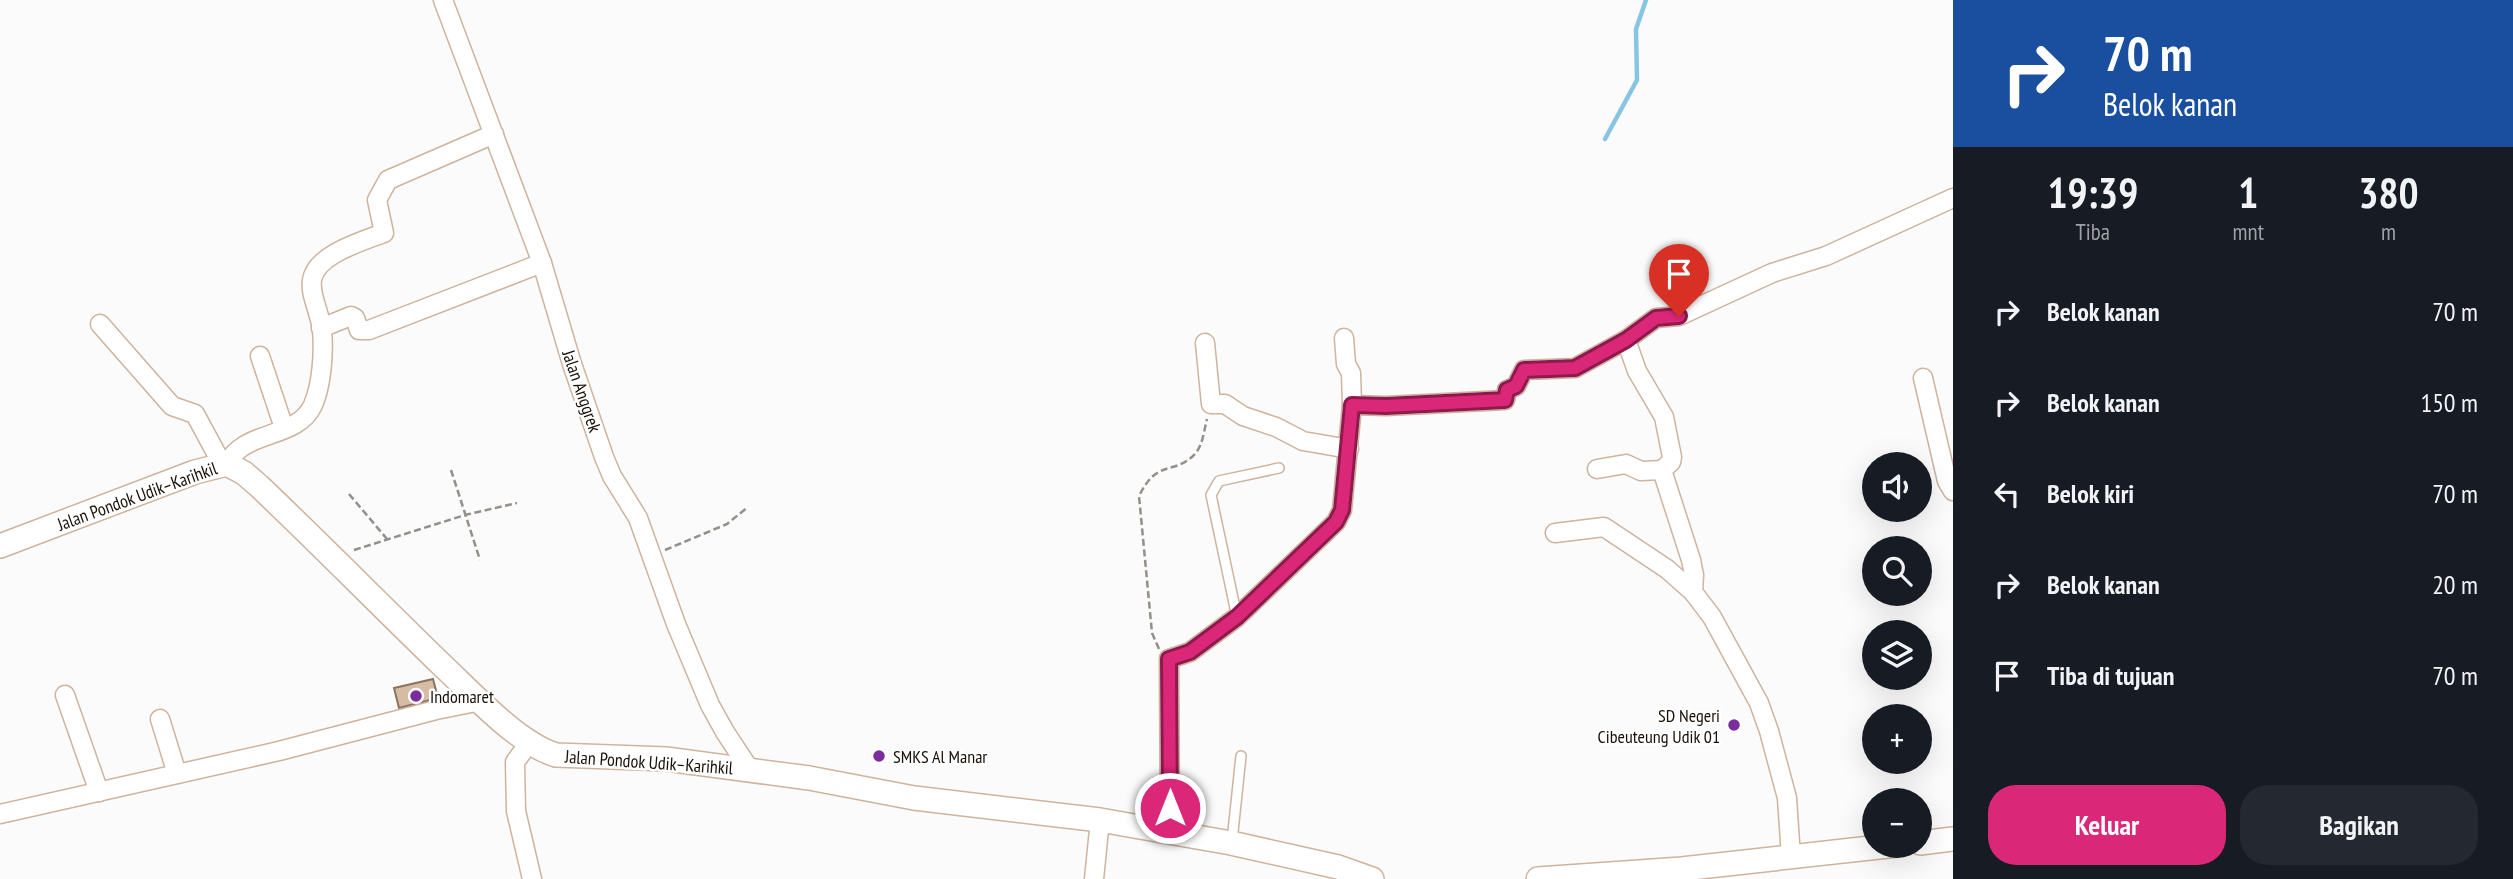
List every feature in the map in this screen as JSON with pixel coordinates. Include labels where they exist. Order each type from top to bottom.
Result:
[{"type":"street","name":"Jalan Anggrek","points":[[443,0],[542,263],[572,365],[604,457],[612,476],[638,518],[676,624],[710,705],[750,770]]},
{"type":"street","points":[[100,324],[172,406],[195,414],[224,464],[237,450],[253,439],[298,423],[313,404],[322,356],[321,328],[310,289],[314,272],[332,254],[384,233],[377,200],[388,180],[494,134]]},
{"type":"street","points":[[1352,405],[1386,406],[1505,400],[1507,390],[1516,386],[1524,370],[1575,368],[1626,340],[1656,318],[1679,316],[1772,273],[1826,256],[1953,198]]},
{"type":"street","points":[[321,328],[351,316],[355,318],[359,330],[369,330],[542,263]]},
{"type":"street","points":[[1170,833],[1169,659],[1190,652],[1237,617],[1336,522],[1342,510],[1352,405],[1351,373],[1346,364],[1344,338]]},
{"type":"street","points":[[1597,469],[1626,464],[1641,471],[1662,470],[1671,462],[1664,417],[1637,371],[1626,340]]},
{"type":"street","points":[[1205,343],[1211,404],[1225,404],[1243,416],[1276,427],[1303,441],[1349,449]]},
{"type":"street","points":[[260,356],[284,428]]},
{"type":"street","points":[[1923,378],[1947,481],[1953,491]]},
{"type":"street","name":"Jalan Pondok Udik–Karihkil","points":[[0,546],[195,472],[224,464],[244,473],[258,485],[481,701],[542,751],[556,755],[666,760],[750,770],[914,798],[1100,820],[1231,843],[1337,873],[1372,879]]},
{"type":"street","points":[[1662,470],[1691,560],[1693,592]]},
{"type":"street","points":[[1555,533],[1604,527],[1667,569],[1693,592],[1712,617],[1759,704],[1769,731],[1787,798],[1791,857]]},
{"type":"street","points":[[65,695],[99,792]]},
{"type":"street","points":[[0,814],[279,751],[436,709],[481,701]]},
{"type":"street","points":[[160,719],[177,774]]},
{"type":"street","points":[[529,743],[515,762],[516,811],[532,879]]},
{"type":"street","points":[[1094,879],[1100,820]]},
{"type":"street","points":[[1932,842],[1953,839]]},
{"type":"street","points":[[1553,878],[1682,869],[1862,849]]},
{"type":"lane","points":[[1237,617],[1211,495],[1219,481],[1279,468]]},
{"type":"lane","points":[[1231,843],[1241,756]]},
{"type":"path","points":[[1169,659],[1161,652],[1152,633],[1139,496],[1147,479],[1159,470],[1193,456],[1200,447],[1211,404]]},
{"type":"path","points":[[451,470],[480,560]]},
{"type":"path","points":[[349,494],[387,539]]},
{"type":"path","points":[[331,558],[465,515],[517,503]]},
{"type":"path","points":[[652,555],[727,524],[748,507]]},
{"type":"building","name":"Indomaret","points":[[433,679],[438,698],[399,708],[394,688]]},
{"type":"waterway","points":[[1605,139],[1637,80],[1636,29],[1646,0]]},
{"type":"place","name":"Indomaret","points":[[416,696]]},
{"type":"place","name":"SD Negeri Cibeuteung Udik 01","points":[[1734,725]]},
{"type":"place","name":"SMKS Al Manar","points":[[879,756]]},
{"type":"route","points":[[1170,808],[1169,659],[1190,652],[1237,617],[1336,522],[1342,510],[1352,405],[1386,406],[1505,400],[1507,390],[1516,386],[1524,370],[1575,368],[1626,340],[1656,318],[1679,316]]}]
